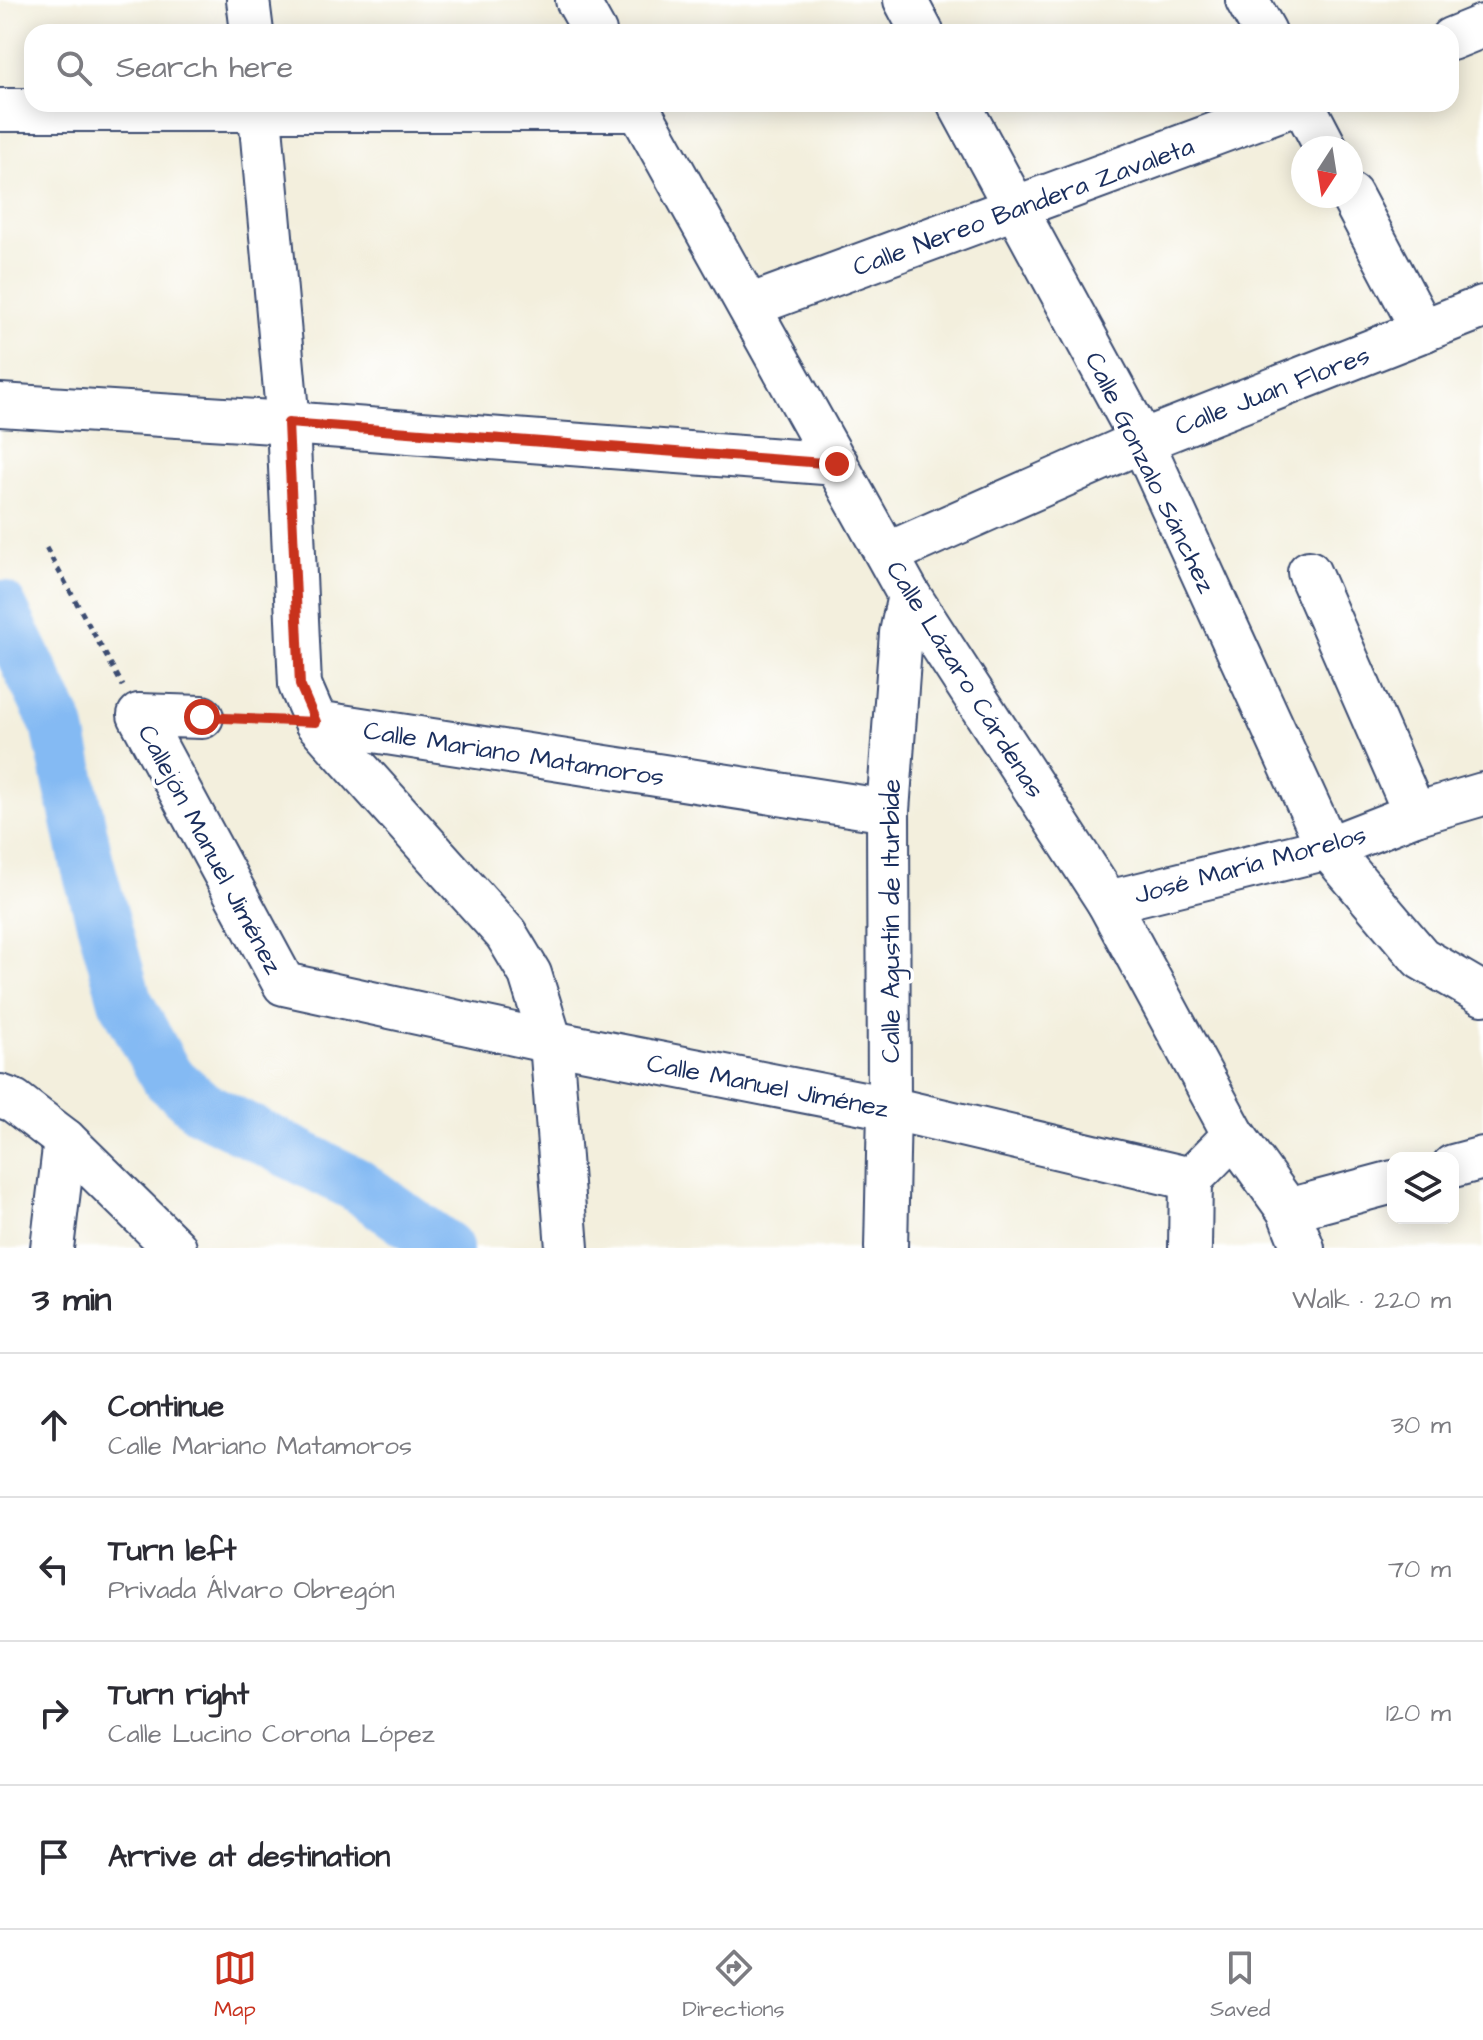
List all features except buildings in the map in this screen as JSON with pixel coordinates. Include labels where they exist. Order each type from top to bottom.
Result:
[{"type":"street","points":[[248,0],[251,24]]},
{"type":"street","points":[[577,0],[590,24]]},
{"type":"street","points":[[905,0],[918,24]]},
{"type":"street","points":[[1247,0],[1260,24]]},
{"type":"street","points":[[1459,36],[1483,26]]},
{"type":"street","points":[[0,110],[24,110]]},
{"type":"street","points":[[259,112],[288,423],[300,685],[316,722],[506,934],[530,974],[551,1042],[567,1248]]},
{"type":"street","name":"Calle Lázaro Cárdenas","points":[[641,112],[909,595],[1108,902],[1234,1135],[1288,1210],[1303,1248]]},
{"type":"street","name":"Calle Gonzalo Sánchez","points":[[963,112],[1142,441],[1328,848],[1421,958],[1483,994]]},
{"type":"street","name":"Calle Nereo Bandera Zavaleta","points":[[749,306],[1275,112]]},
{"type":"street","points":[[1307,112],[1320,136]]},
{"type":"street","points":[[1358,208],[1423,331]]},
{"type":"street","name":"Calle Juan Flores","points":[[887,554],[1142,441],[1483,307]]},
{"type":"street","points":[[0,405],[837,464]]},
{"type":"street","points":[[1309,572],[1415,814]]},
{"type":"street","name":"Calle Agustín de Iturbide","points":[[886,1248],[888,811],[901,633],[909,595]]},
{"type":"street","points":[[139,715],[202,717]]},
{"type":"street","name":"Callejón Manuel Jiménez","points":[[139,715],[284,984]]},
{"type":"street","name":"Calle Mariano Matamoros","points":[[316,722],[888,811]]},
{"type":"street","name":"José María Morelos","points":[[1108,902],[1328,848],[1415,814],[1483,794]]},
{"type":"street","name":"Calle Manuel Jiménez","points":[[284,984],[551,1042],[889,1108],[1191,1179]]},
{"type":"street","points":[[0,1096],[14,1101],[65,1140],[175,1248]]},
{"type":"street","points":[[1190,1248],[1191,1179],[1234,1135]]},
{"type":"street","points":[[52,1248],[65,1140]]},
{"type":"street","points":[[1459,1164],[1483,1158]]},
{"type":"street","points":[[1288,1210],[1387,1184]]},
{"type":"path","points":[[46,548],[139,715]]},
{"type":"path","points":[[202,717],[316,722]]},
{"type":"waterway","points":[[0,607],[58,726],[87,863],[125,1000],[166,1076],[201,1107],[355,1184],[446,1248]]},
{"type":"route","points":[[202,717],[316,722],[300,685],[288,423],[837,464]]}]
